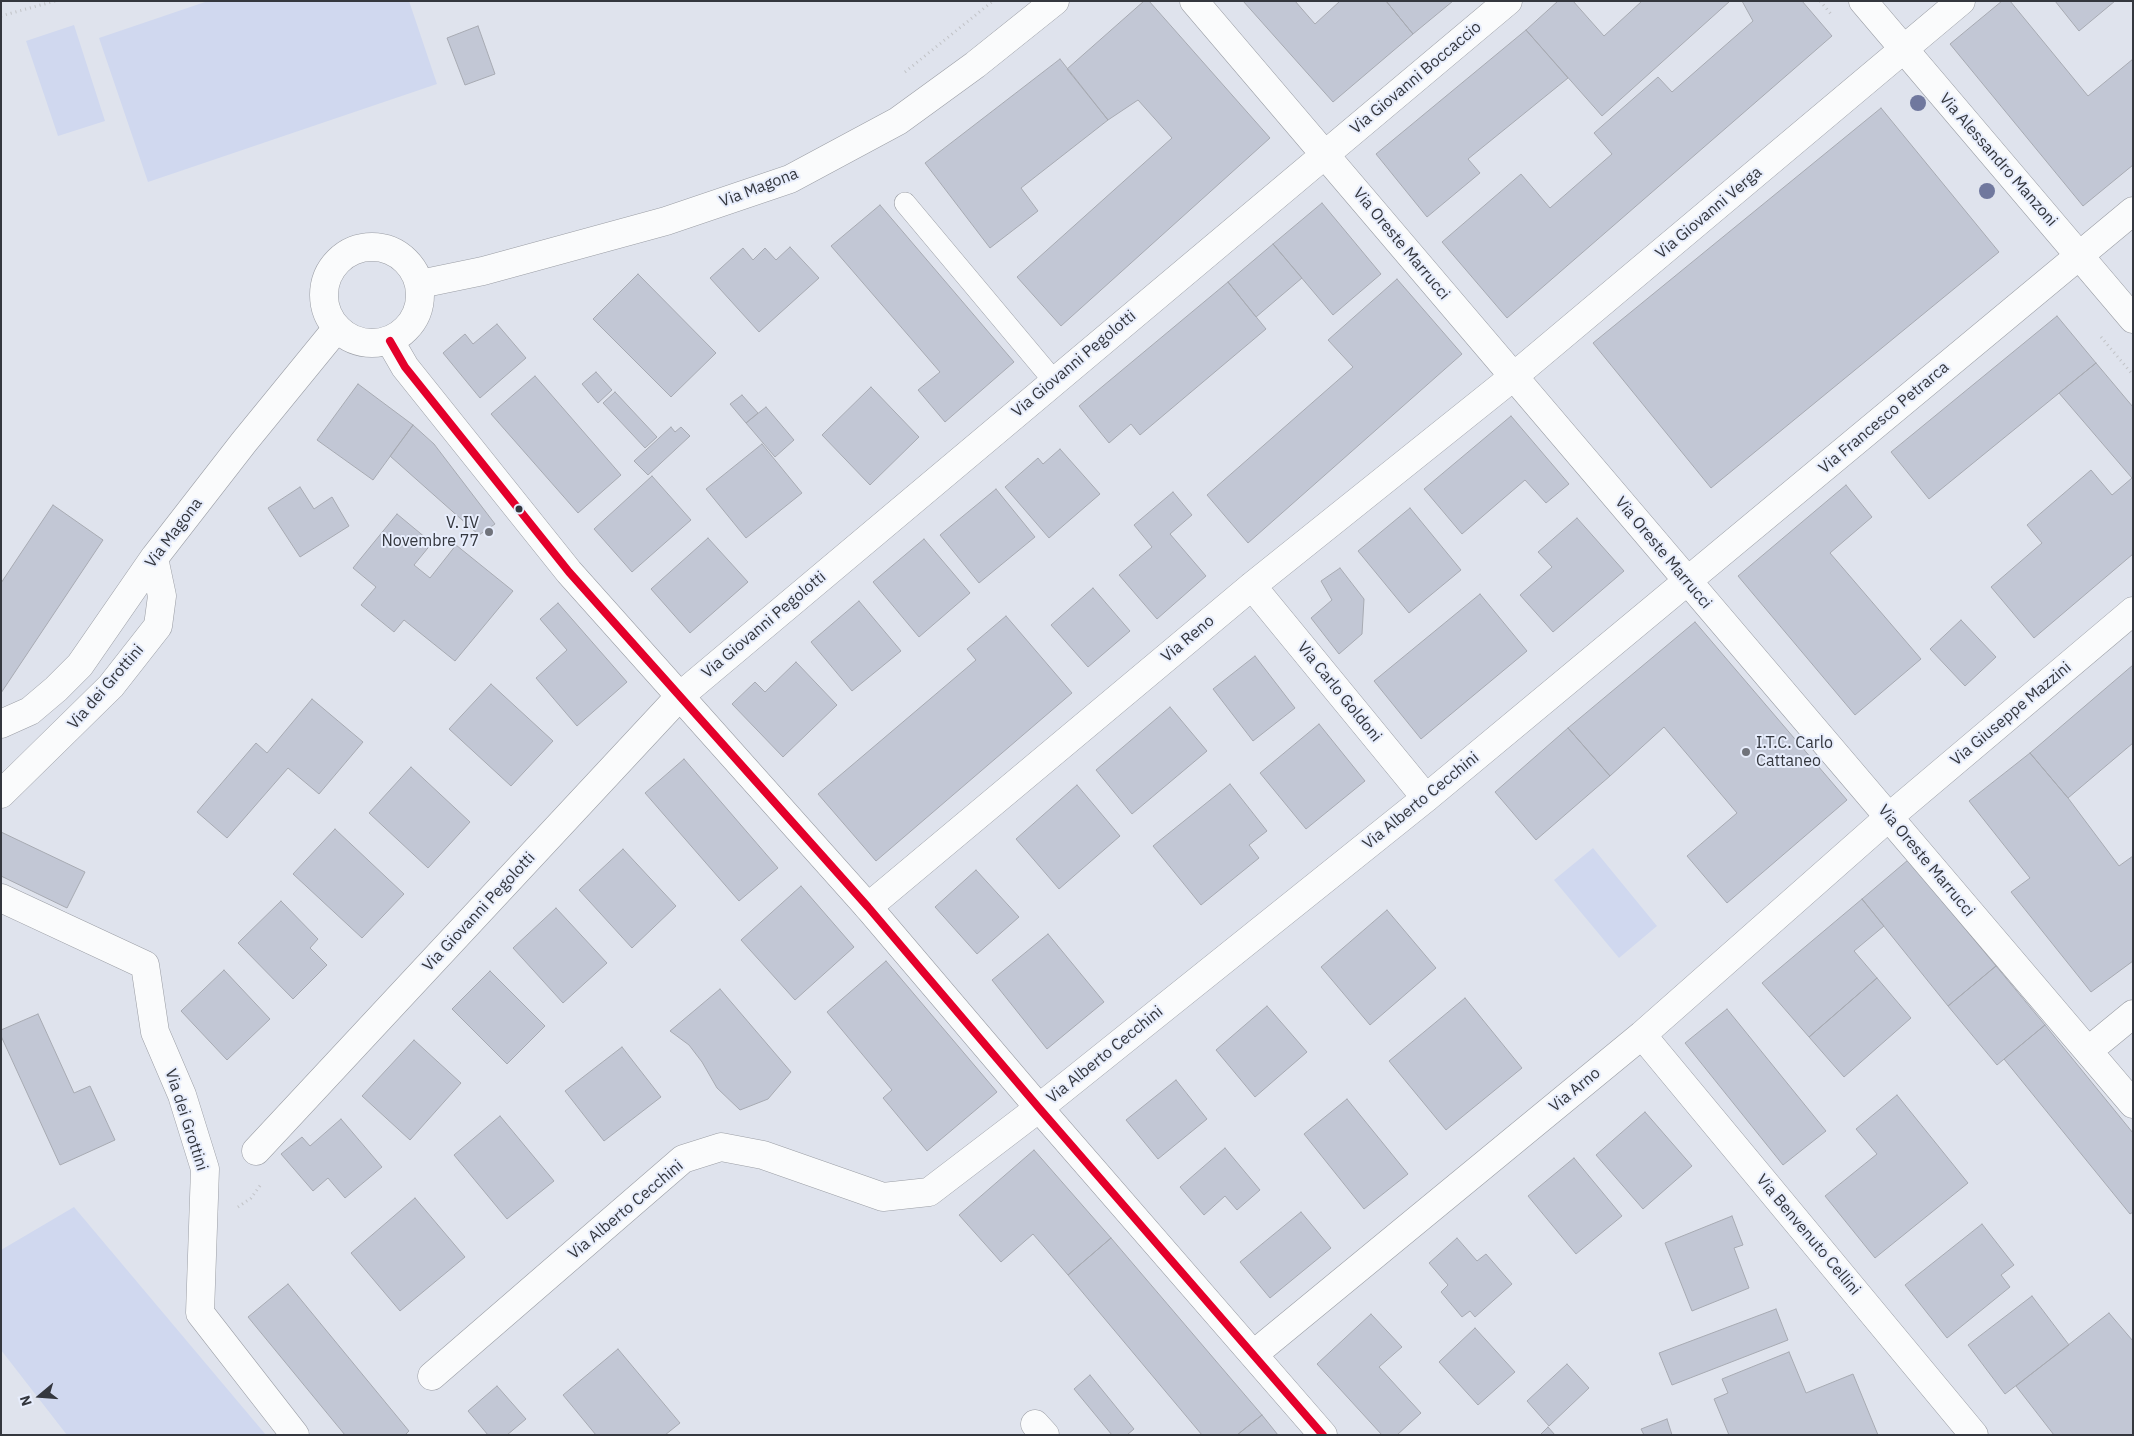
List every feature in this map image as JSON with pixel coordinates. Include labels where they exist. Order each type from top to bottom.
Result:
[{"type":"street","name":"Via Magona","points":[[420,284],[482,271],[666,221],[790,178],[851,148],[898,121],[975,66],[1055,1]]},
{"type":"street","name":"Via Oreste Marrucci","points":[[1194,1],[2133,1104]]},
{"type":"street","name":"Via Giovanni Boccaccio","points":[[1324,154],[1508,1]]},
{"type":"street","name":"Via Alessandro Manzoni","points":[[1863,1],[2133,319]]},
{"type":"street","name":"Via Giovanni Verga","points":[[1514,377],[1961,1]]},
{"type":"street","name":"Via Giovanni Pegolotti","points":[[256,1151],[680,696],[1324,154]]},
{"type":"street","name":"Via Francesco Petrarca","points":[[1688,582],[2133,211]]},
{"type":"street","points":[[373,246],[389,249],[403,257],[414,269],[420,284],[421,298],[418,312],[412,324],[402,334],[390,341],[376,344],[361,343],[348,338],[337,328],[328,314],[324,299],[325,283],[332,268],[343,256],[357,249],[373,246]]},
{"type":"street","name":"Via Magona","points":[[1,724],[30,711],[80,665],[154,558],[239,448],[337,328]]},
{"type":"street","points":[[390,341],[404,367],[569,572],[868,907],[1039,1108],[1323,1435]]},
{"type":"street","name":"Via Reno","points":[[868,907],[1252,586],[1514,377]]},
{"type":"street","name":"Via dei Grottini","points":[[1,794],[111,686],[158,626],[162,596],[154,558]]},
{"type":"street","name":"Via Alberto Cecchini","points":[[432,1376],[683,1159],[721,1147],[763,1155],[883,1197],[929,1192],[1039,1108],[1426,798],[1688,582]]},
{"type":"street","name":"Via Carlo Goldoni","points":[[1252,586],[1426,798]]},
{"type":"street","name":"Via Giuseppe Mazzini","points":[[1889,817],[2133,611]]},
{"type":"street","name":"Via Arno","points":[[1254,1354],[1642,1036],[1889,817]]},
{"type":"street","name":"Via dei Grottini","points":[[1,898],[145,966],[155,1032],[182,1095],[205,1169],[200,1313],[295,1435]]},
{"type":"street","points":[[2088,1051],[2133,1014]]},
{"type":"street","name":"Via Benvenuto Cellini","points":[[1642,1036],[1974,1435]]},
{"type":"lane","points":[[905,203],[1054,381]]},
{"type":"path","points":[[1,16],[55,1]]},
{"type":"path","points":[[203,1231],[251,1198],[263,1182],[256,1151]]},
{"type":"shaded area","points":[[208,1],[409,1],[437,84],[148,182],[99,38]]},
{"type":"shaded area","points":[[74,25],[105,121],[58,136],[26,41]]},
{"type":"shaded area","points":[[1593,848],[1657,926],[1619,958],[1554,880]]},
{"type":"shaded area","points":[[74,1207],[266,1435],[67,1435],[1,1350],[1,1250]]},
{"type":"building","points":[[1144,1],[1149,1],[1270,138],[1061,326],[1017,277],[1172,138],[1138,100],[1108,120],[1067,69]]},
{"type":"building","points":[[1243,1],[1295,1],[1315,24],[1340,1],[1386,1],[1413,34],[1333,102]]},
{"type":"building","points":[[1386,1],[1453,1],[1413,34]]},
{"type":"building","points":[[1558,1],[1573,1],[1604,36],[1642,1],[1730,1],[1602,116],[1526,30]]},
{"type":"building","points":[[1742,1],[1802,1],[1832,36],[1507,318],[1442,242],[1521,174],[1550,208],[1612,154],[1594,133],[1658,77],[1672,92],[1753,21]]},
{"type":"building","points":[[2002,1],[2010,1],[2088,96],[2133,59],[2133,165],[2083,206],[1950,44]]},
{"type":"building","points":[[2055,1],[2115,1],[2079,31]]},
{"type":"building","points":[[478,26],[495,74],[465,85],[447,38]]},
{"type":"building","points":[[1526,30],[1568,78],[1468,159],[1480,173],[1427,217],[1376,154]]},
{"type":"building","points":[[1060,59],[1108,120],[1021,188],[1038,211],[990,248],[925,163]]},
{"type":"building","points":[[1881,108],[1999,252],[1711,488],[1593,343]]},
{"type":"building","points":[[1322,203],[1381,274],[1333,315],[1273,244]]},
{"type":"building","points":[[880,205],[1014,362],[945,422],[918,390],[940,372],[831,246]]},
{"type":"building","points":[[1273,244],[1302,278],[1256,317],[1228,282]]},
{"type":"building","points":[[790,247],[819,278],[759,332],[710,278],[743,248],[753,260],[765,248],[776,260]]},
{"type":"building","points":[[638,274],[716,353],[671,397],[593,319]]},
{"type":"building","points":[[1397,279],[1462,354],[1248,543],[1207,495],[1353,367],[1328,340]]},
{"type":"building","points":[[1228,282],[1266,329],[1140,435],[1131,424],[1109,443],[1079,406]]},
{"type":"building","points":[[2057,316],[2096,363],[1929,499],[1891,452]]},
{"type":"building","points":[[497,324],[526,358],[480,398],[443,353],[465,334],[473,344]]},
{"type":"building","points":[[2096,363],[2133,407],[2133,554],[2034,638],[1991,587],[2042,543],[2027,525],[2091,470],[2112,495],[2132,478],[2059,393]]},
{"type":"building","points":[[596,372],[612,390],[598,403],[582,384]]},
{"type":"building","points":[[535,376],[621,475],[578,513],[491,414]]},
{"type":"building","points":[[358,384],[413,425],[373,480],[317,440]]},
{"type":"building","points":[[871,387],[919,437],[870,485],[822,435]]},
{"type":"building","points":[[615,392],[657,437],[645,448],[603,403]]},
{"type":"building","points":[[742,395],[758,413],[746,423],[730,404]]},
{"type":"building","points":[[766,407],[794,440],[775,457],[746,423]]},
{"type":"building","points":[[1511,416],[1569,484],[1546,503],[1525,480],[1462,534],[1424,489]]},
{"type":"building","points":[[413,425],[434,444],[495,524],[479,535],[390,456]]},
{"type":"building","points":[[671,427],[675,432],[681,427],[690,436],[648,475],[634,461]]},
{"type":"building","points":[[762,444],[802,493],[746,538],[706,489]]},
{"type":"building","points":[[1060,449],[1100,494],[1049,538],[1005,487],[1038,458],[1043,464]]},
{"type":"building","points":[[652,476],[691,520],[632,572],[594,529]]},
{"type":"building","points":[[1846,485],[1872,517],[1830,553],[1921,659],[1855,715],[1738,576]]},
{"type":"building","points":[[300,487],[314,509],[332,497],[349,526],[300,557],[268,508]]},
{"type":"building","points":[[996,489],[1035,537],[979,583],[940,535]]},
{"type":"building","points":[[1173,492],[1192,515],[1170,534],[1206,576],[1157,619],[1119,575],[1152,547],[1134,525]]},
{"type":"building","points":[[53,505],[103,540],[1,693],[1,583]]},
{"type":"building","points":[[1410,508],[1461,570],[1409,613],[1358,551]]},
{"type":"building","points":[[397,514],[432,543],[414,565],[430,578],[456,545],[513,591],[455,661],[404,620],[394,632],[361,605],[376,587],[353,568]]},
{"type":"building","points":[[1577,518],[1624,571],[1553,632],[1520,595],[1552,567],[1538,552]]},
{"type":"building","points":[[708,538],[748,582],[690,633],[651,589]]},
{"type":"building","points":[[924,539],[970,593],[919,637],[873,582]]},
{"type":"building","points":[[1340,568],[1364,599],[1362,634],[1339,654],[1311,618],[1332,600],[1321,581]]},
{"type":"building","points":[[1093,588],[1130,631],[1088,667],[1051,625]]},
{"type":"building","points":[[1480,594],[1527,651],[1421,739],[1374,681]]},
{"type":"building","points":[[859,601],[901,651],[852,691],[811,642]]},
{"type":"building","points":[[558,603],[627,682],[577,726],[536,678],[567,650],[540,619]]},
{"type":"building","points":[[1006,616],[1072,693],[876,861],[818,794],[976,660],[967,649]]},
{"type":"building","points":[[1961,620],[1996,657],[1965,686],[1930,649]]},
{"type":"building","name":"I.T.C. Carlo Cattaneo","points":[[1695,622],[1847,800],[1727,903],[1687,856],[1737,813],[1664,727],[1610,776],[1568,728]]},
{"type":"building","points":[[1255,656],[1295,708],[1253,741],[1213,689]]},
{"type":"building","points":[[796,662],[837,705],[783,757],[732,704],[755,682],[765,692]]},
{"type":"building","points":[[2133,665],[2133,743],[2068,798],[2030,753]]},
{"type":"building","points":[[491,684],[553,741],[511,786],[449,729]]},
{"type":"building","points":[[312,699],[363,742],[319,794],[288,768],[227,838],[197,812],[256,743],[267,753]]},
{"type":"building","points":[[1170,707],[1207,751],[1132,814],[1096,770]]},
{"type":"building","points":[[1319,724],[1365,781],[1306,829],[1260,773]]},
{"type":"building","points":[[1568,728],[1610,776],[1536,840],[1495,792]]},
{"type":"building","points":[[2030,753],[2068,798],[2119,866],[2133,856],[2133,961],[2091,992],[2011,892],[2030,878],[1969,801]]},
{"type":"building","points":[[684,759],[778,868],[739,901],[645,793]]},
{"type":"building","points":[[411,767],[470,822],[428,868],[369,813]]},
{"type":"building","points":[[1230,784],[1267,831],[1249,845],[1259,858],[1201,905],[1153,846]]},
{"type":"building","points":[[1077,785],[1120,836],[1059,889],[1016,839]]},
{"type":"building","points":[[335,829],[404,894],[362,938],[293,874]]},
{"type":"building","points":[[1,832],[85,872],[67,908],[1,876]]},
{"type":"building","points":[[623,849],[676,906],[632,948],[579,890]]},
{"type":"building","points":[[1908,860],[1996,966],[1948,1006],[1862,899]]},
{"type":"building","points":[[976,870],[1019,917],[977,954],[935,907]]},
{"type":"building","points":[[801,886],[854,947],[795,1000],[741,940]]},
{"type":"building","points":[[1862,899],[1884,926],[1854,951],[1877,978],[1809,1037],[1762,983]]},
{"type":"building","points":[[281,901],[318,939],[310,948],[327,965],[293,999],[238,943]]},
{"type":"building","points":[[556,908],[607,963],[563,1003],[513,948]]},
{"type":"building","points":[[1387,910],[1436,968],[1370,1025],[1321,967]]},
{"type":"building","points":[[1048,934],[1104,1002],[1047,1049],[992,980]]},
{"type":"building","points":[[886,961],[997,1092],[927,1151],[883,1098],[892,1090],[827,1012]]},
{"type":"building","points":[[1996,966],[2045,1025],[1997,1065],[1948,1006]]},
{"type":"building","points":[[224,970],[270,1019],[227,1060],[181,1011]]},
{"type":"building","points":[[490,971],[545,1026],[507,1064],[452,1009]]},
{"type":"building","points":[[1877,978],[1911,1018],[1844,1077],[1809,1037]]},
{"type":"building","points":[[720,989],[791,1072],[768,1099],[740,1110],[717,1088],[702,1062],[689,1045],[670,1031]]},
{"type":"building","points":[[1465,998],[1522,1068],[1446,1130],[1389,1061]]},
{"type":"building","points":[[1267,1006],[1307,1052],[1255,1097],[1216,1050]]},
{"type":"building","points":[[1727,1009],[1826,1131],[1783,1165],[1685,1043]]},
{"type":"building","points":[[38,1014],[74,1093],[90,1086],[115,1140],[60,1165],[1,1036],[1,1030]]},
{"type":"building","points":[[2045,1025],[2133,1133],[2133,1212],[2130,1214],[2004,1059]]},
{"type":"building","points":[[414,1040],[461,1083],[410,1140],[362,1096]]},
{"type":"building","points":[[622,1047],[661,1097],[604,1141],[565,1091]]},
{"type":"building","points":[[1176,1080],[1207,1119],[1158,1159],[1126,1120]]},
{"type":"building","points":[[1897,1095],[1968,1183],[1875,1258],[1825,1196],[1877,1154],[1856,1129]]},
{"type":"building","points":[[1347,1099],[1408,1174],[1364,1209],[1304,1134]]},
{"type":"building","points":[[1645,1112],[1692,1166],[1643,1209],[1596,1155]]},
{"type":"building","points":[[500,1116],[554,1181],[507,1219],[454,1155]]},
{"type":"building","points":[[341,1119],[382,1167],[345,1198],[328,1178],[313,1191],[281,1154],[302,1137],[310,1146]]},
{"type":"building","points":[[1225,1148],[1260,1190],[1237,1210],[1225,1196],[1204,1215],[1180,1187]]},
{"type":"building","points":[[1034,1150],[1111,1238],[1068,1275],[1033,1234],[1001,1262],[959,1215]]},
{"type":"building","points":[[1574,1158],[1622,1216],[1576,1254],[1528,1196]]},
{"type":"building","points":[[415,1198],[465,1257],[400,1311],[351,1253]]},
{"type":"building","points":[[1301,1212],[1331,1248],[1270,1298],[1240,1262]]},
{"type":"building","points":[[1732,1216],[1743,1245],[1734,1248],[1749,1288],[1692,1311],[1665,1243]]},
{"type":"building","points":[[1982,1224],[2014,1265],[2001,1275],[2010,1287],[1947,1338],[1905,1285]]},
{"type":"building","points":[[1111,1238],[1262,1415],[1237,1435],[1202,1435],[1068,1275]]},
{"type":"building","points":[[1457,1238],[1477,1261],[1486,1254],[1512,1284],[1475,1317],[1470,1311],[1462,1317],[1441,1292],[1448,1285],[1429,1263]]},
{"type":"building","points":[[288,1284],[409,1431],[405,1435],[345,1435],[248,1317]]},
{"type":"building","points":[[2032,1296],[2069,1345],[2005,1394],[1968,1345]]},
{"type":"building","points":[[1776,1309],[1788,1340],[1672,1385],[1659,1353]]},
{"type":"building","points":[[2109,1313],[2133,1341],[2133,1435],[2054,1435],[2016,1386]]},
{"type":"building","points":[[1371,1314],[1402,1347],[1379,1367],[1421,1413],[1397,1435],[1382,1435],[1317,1364]]},
{"type":"building","points":[[1475,1328],[1515,1372],[1478,1405],[1439,1362]]},
{"type":"building","points":[[618,1349],[680,1423],[665,1435],[596,1435],[563,1395]]},
{"type":"building","points":[[1789,1352],[1806,1393],[1853,1374],[1878,1435],[1729,1435],[1714,1399],[1728,1393],[1722,1379]]},
{"type":"building","points":[[1567,1364],[1589,1388],[1549,1426],[1527,1401]]},
{"type":"building","points":[[1090,1375],[1134,1429],[1127,1435],[1112,1435],[1074,1389]]},
{"type":"building","points":[[497,1386],[526,1419],[507,1435],[488,1435],[468,1411]]},
{"type":"building","points":[[1262,1415],[1278,1435],[1237,1435]]},
{"type":"building","points":[[1667,1419],[1672,1435],[1644,1435],[1641,1429]]},
{"type":"building","points":[[1548,1427],[1555,1435],[1540,1435]]},
{"type":"transit line","points":[[390,341],[405,367],[569,572],[868,907],[1039,1108],[1323,1435]]},
{"type":"place","name":"V. IV Novembre 77","points":[[489,532]]},
{"type":"place","name":"I.T.C. Carlo Cattaneo","points":[[1746,752]]}]
